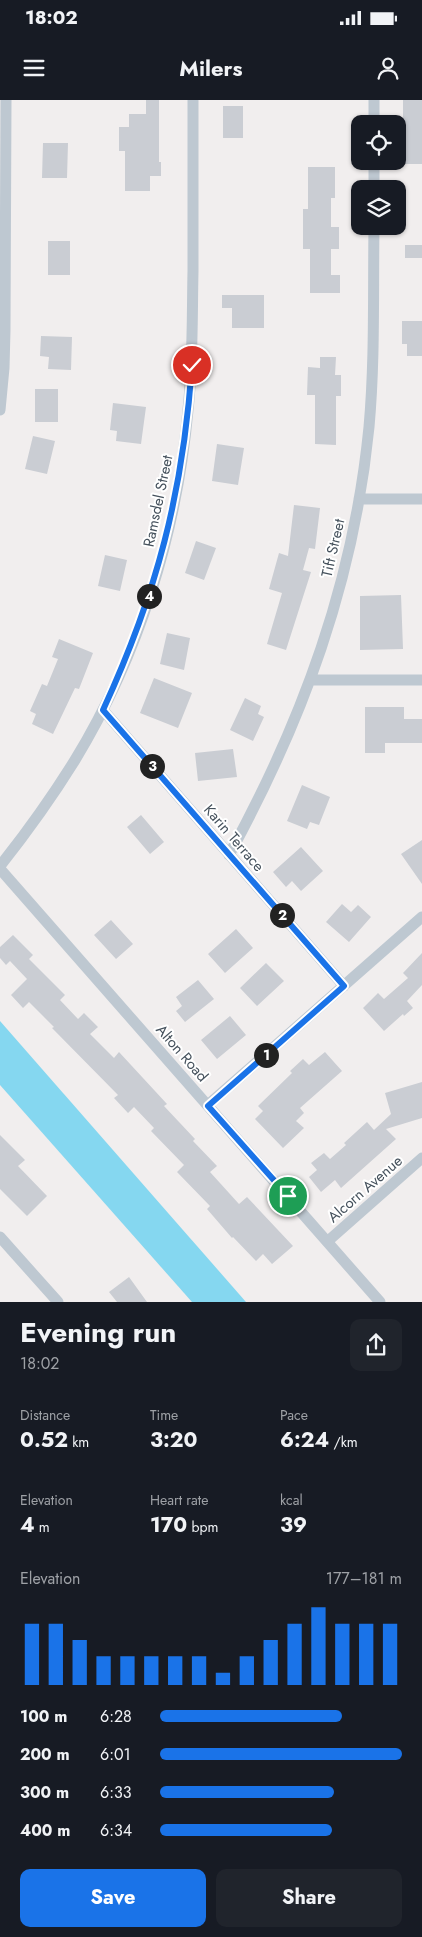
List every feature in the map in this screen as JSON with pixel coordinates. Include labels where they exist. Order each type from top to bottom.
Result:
[{"type":"street","points":[[0,410],[6,330],[6,100]]},
{"type":"street","name":"Ramsdel Street","points":[[0,868],[52,796],[103,710],[133,641],[157,571],[175,498],[183,454],[192,365],[193,100]]},
{"type":"street","points":[[374,100],[374,115]]},
{"type":"street","name":"Tift Street","points":[[228,855],[271,775],[311,680],[338,593],[359,499],[372,391],[374,235]]},
{"type":"street","points":[[359,499],[422,499]]},
{"type":"street","points":[[311,680],[422,680]]},
{"type":"street","name":"Karin Terrace","points":[[103,710],[344,986]]},
{"type":"street","name":"Alton Road","points":[[0,868],[380,1302]]},
{"type":"street","points":[[208,1106],[422,917]]},
{"type":"street","name":"Alcorn Avenue","points":[[328,1241],[422,1158]]},
{"type":"street","points":[[0,1236],[58,1302]]},
{"type":"water","points":[[0,1021],[246,1302],[192,1302],[0,1085]]},
{"type":"building","points":[[146,100],[159,100],[159,162],[161,162],[161,176],[150,176],[150,191],[125,191],[125,151],[119,151],[119,127],[129,127],[129,114],[146,114]]},
{"type":"building","points":[[403,100],[422,100],[422,164],[406,164],[406,115],[403,115]]},
{"type":"building","points":[[223,106],[243,106],[243,138],[223,138]]},
{"type":"building","points":[[43,143],[68,143],[67,178],[42,178]]},
{"type":"building","points":[[308,167],[335,167],[335,198],[331,198],[331,227],[339,227],[339,249],[331,249],[331,275],[340,275],[340,293],[310,293],[310,249],[303,249],[303,209],[308,209]]},
{"type":"building","points":[[48,241],[70,241],[70,275],[48,275]]},
{"type":"building","points":[[405,245],[422,245],[422,258],[405,258]]},
{"type":"building","points":[[222,295],[264,295],[264,328],[232,328],[232,308],[222,308]]},
{"type":"building","points":[[402,321],[422,321],[422,356],[407,356],[407,344],[402,344]]},
{"type":"building","points":[[41,336],[72,337],[71,370],[48,369],[49,357],[40,356]]},
{"type":"building","points":[[320,357],[336,357],[335,375],[341,375],[341,396],[336,396],[336,445],[315,444],[315,395],[307,395],[308,367],[320,368]]},
{"type":"building","points":[[35,389],[58,389],[58,422],[35,422]]},
{"type":"building","points":[[113,403],[146,407],[141,444],[116,441],[117,431],[110,430]]},
{"type":"building","points":[[33,436],[55,441],[47,474],[25,469]]},
{"type":"building","points":[[217,444],[244,448],[238,485],[212,481]]},
{"type":"building","points":[[294,505],[320,508],[315,549],[309,548],[303,570],[311,572],[286,650],[267,644],[282,593],[269,589],[279,553],[288,556]]},
{"type":"building","points":[[196,541],[216,548],[204,580],[185,573]]},
{"type":"building","points":[[105,555],[127,560],[120,591],[98,586]]},
{"type":"building","points":[[401,595],[403,649],[360,650],[360,596]]},
{"type":"building","points":[[167,633],[190,638],[184,670],[160,664]]},
{"type":"building","points":[[59,639],[93,653],[79,689],[75,688],[53,734],[32,724],[36,714],[30,711],[42,684],[47,686],[58,659],[52,657]]},
{"type":"building","points":[[154,678],[192,693],[178,728],[140,713]]},
{"type":"building","points":[[245,698],[261,706],[258,714],[264,717],[253,741],[230,730]]},
{"type":"building","points":[[365,707],[404,707],[404,719],[422,719],[422,743],[385,743],[385,753],[365,753]]},
{"type":"building","points":[[233,749],[237,777],[198,781],[195,753]]},
{"type":"building","points":[[302,785],[330,797],[319,825],[310,822],[307,829],[287,821]]},
{"type":"building","points":[[141,815],[164,842],[150,854],[127,827]]},
{"type":"building","points":[[422,840],[422,884],[401,854]]},
{"type":"building","points":[[301,847],[323,871],[301,891],[292,881],[286,887],[273,872]]},
{"type":"building","points":[[342,904],[351,912],[358,905],[371,917],[349,942],[326,922]]},
{"type":"building","points":[[111,920],[133,944],[116,959],[94,935]]},
{"type":"building","points":[[236,929],[253,948],[225,973],[208,954]]},
{"type":"building","points":[[13,935],[33,955],[29,959],[65,995],[60,1000],[78,1019],[84,1013],[98,1027],[90,1034],[114,1058],[119,1052],[167,1104],[164,1106],[217,1166],[210,1172],[239,1204],[247,1197],[293,1246],[272,1264],[263,1254],[256,1261],[232,1238],[207,1209],[210,1206],[177,1172],[184,1165],[151,1131],[154,1128],[134,1107],[128,1113],[114,1098],[118,1095],[29,1002],[23,1008],[11,995],[27,979],[10,961],[6,965],[0,958],[0,947]]},
{"type":"building","points":[[422,953],[422,985],[407,1001],[413,1008],[404,1016],[403,1014],[384,1031],[363,1008],[378,993],[384,999],[408,978],[403,973]]},
{"type":"building","points":[[266,963],[284,981],[257,1006],[240,988]]},
{"type":"building","points":[[198,980],[214,999],[185,1022],[176,1011],[182,1006],[176,997]]},
{"type":"building","points":[[230,1016],[246,1035],[217,1059],[201,1040]]},
{"type":"building","points":[[325,1052],[342,1071],[300,1108],[304,1113],[296,1121],[304,1128],[283,1148],[255,1119],[263,1111],[258,1106],[292,1073],[290,1071],[303,1059],[309,1065]]},
{"type":"building","points":[[422,1082],[422,1118],[386,1129],[396,1139],[341,1188],[335,1180],[321,1192],[309,1177],[317,1170],[311,1163],[324,1153],[330,1159],[367,1122],[374,1130],[391,1114],[385,1093]]},
{"type":"building","points":[[0,1135],[25,1160],[18,1166],[47,1196],[27,1216],[0,1189]]},
{"type":"building","points":[[129,1277],[147,1302],[117,1302],[109,1292]]},
{"type":"route","points":[[192,365],[183,454],[165,542],[144,613],[122,669],[103,710],[344,986],[208,1106],[288,1196]]}]
